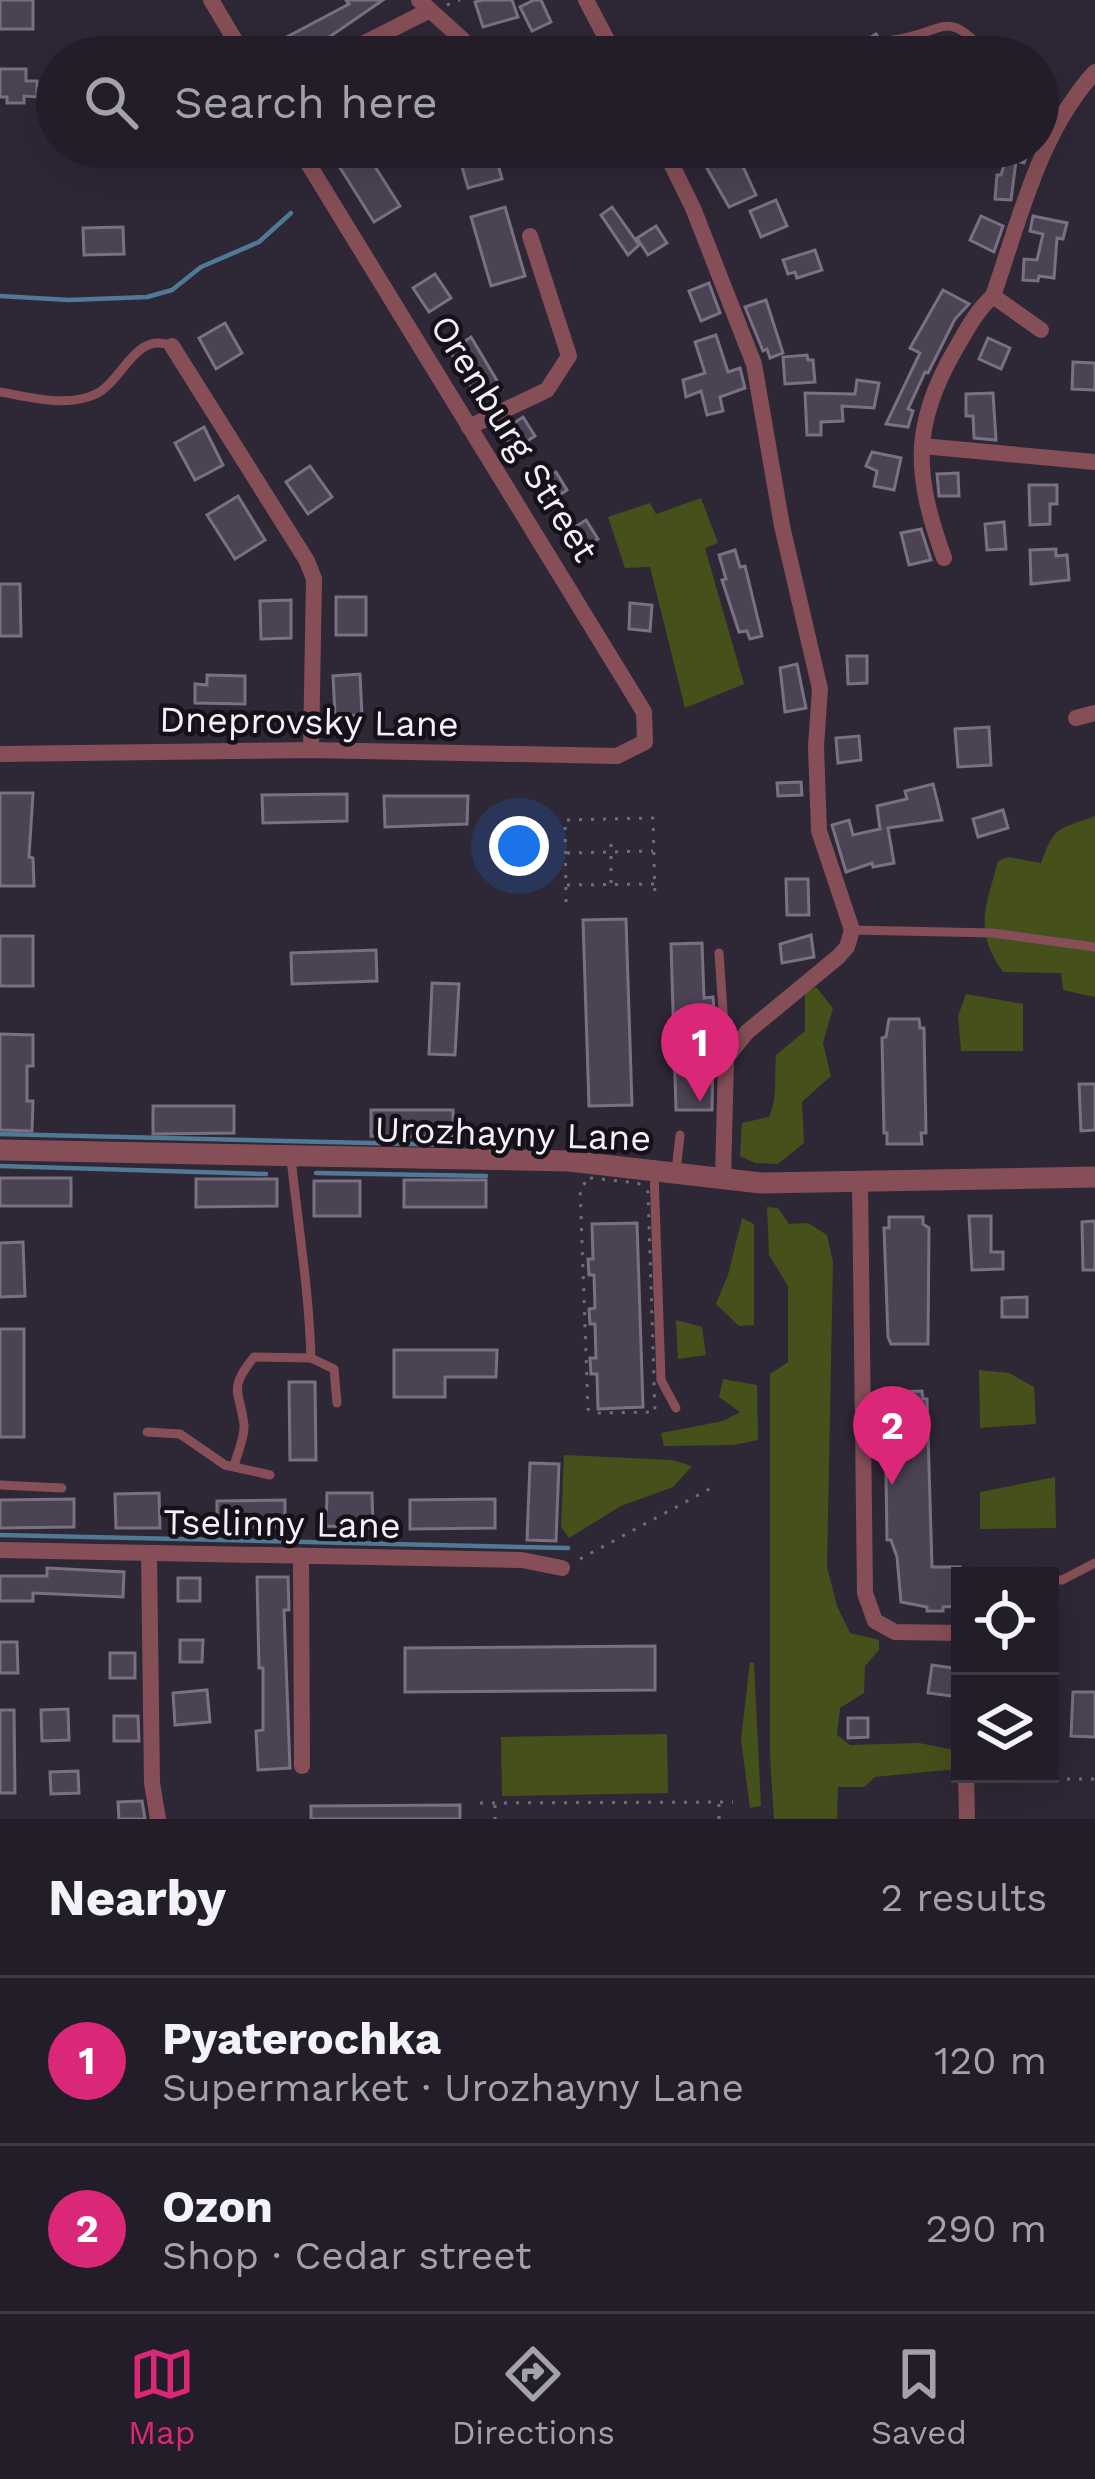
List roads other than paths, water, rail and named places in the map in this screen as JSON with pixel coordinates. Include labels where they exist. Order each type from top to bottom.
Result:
[{"type":"street","points":[[211,0],[232,36]]},
{"type":"street","points":[[586,0],[605,36]]},
{"type":"street","points":[[373,36],[424,6],[458,36]]},
{"type":"street","points":[[1059,120],[1067,103],[1095,73]]},
{"type":"street","name":"Orenburg Street","points":[[311,168],[644,712],[644,742],[617,756]]},
{"type":"street","points":[[673,168],[726,285],[754,364],[782,526],[820,688],[819,831],[852,930],[838,957],[747,1032],[726,1058],[723,1179]]},
{"type":"street","points":[[944,558],[922,491],[926,414],[934,385],[980,307],[993,296],[1037,168]]},
{"type":"street","points":[[470,428],[547,390],[569,356],[530,236]]},
{"type":"street","points":[[993,296],[1041,330]]},
{"type":"street","points":[[172,346],[314,579],[311,750]]},
{"type":"street","points":[[922,446],[1095,462]]},
{"type":"street","points":[[1076,718],[1095,713]]},
{"type":"street","name":"Dneprovsky Lane","points":[[0,754],[311,750],[617,756]]},
{"type":"street","name":"Urozhayny Lane","points":[[0,1150],[569,1161],[760,1183],[1095,1177]]},
{"type":"street","points":[[860,1181],[865,1593],[874,1621],[895,1632],[951,1633]]},
{"type":"street","name":"Tselinny Lane","points":[[0,1550],[522,1560],[562,1568]]},
{"type":"street","points":[[149,1554],[152,1783],[158,1819]]},
{"type":"street","points":[[301,1556],[302,1766]]},
{"type":"street","points":[[965,1783],[967,1819]]},
{"type":"lane","points":[[907,36],[946,25],[958,26],[968,36]]},
{"type":"lane","points":[[0,392],[58,400],[82,398],[100,393],[142,347],[164,342],[172,346]]},
{"type":"lane","points":[[852,930],[992,933],[1095,947]]},
{"type":"lane","points":[[719,952],[726,1058]]},
{"type":"lane","points":[[676,1408],[661,1379],[665,1172],[680,1135]]},
{"type":"lane","points":[[291,1158],[309,1286],[311,1358]]},
{"type":"lane","points":[[234,1466],[244,1427],[236,1391],[254,1357],[311,1358],[334,1369],[338,1402]]},
{"type":"lane","points":[[147,1432],[180,1434],[206,1455],[270,1475]]},
{"type":"lane","points":[[0,1485],[62,1488]]},
{"type":"lane","points":[[1059,1580],[1095,1563]]},
{"type":"waterway","points":[[0,296],[69,300],[147,297],[172,290],[201,267],[259,242],[291,213]]},
{"type":"waterway","points":[[0,1134],[454,1145]]},
{"type":"waterway","points":[[0,1166],[266,1174]]},
{"type":"waterway","points":[[316,1173],[486,1176]]},
{"type":"waterway","points":[[0,1535],[568,1548]]},
{"type":"place","name":"Pyaterochka","points":[[700,1102]]},
{"type":"place","name":"Ozon","points":[[892,1485]]}]
